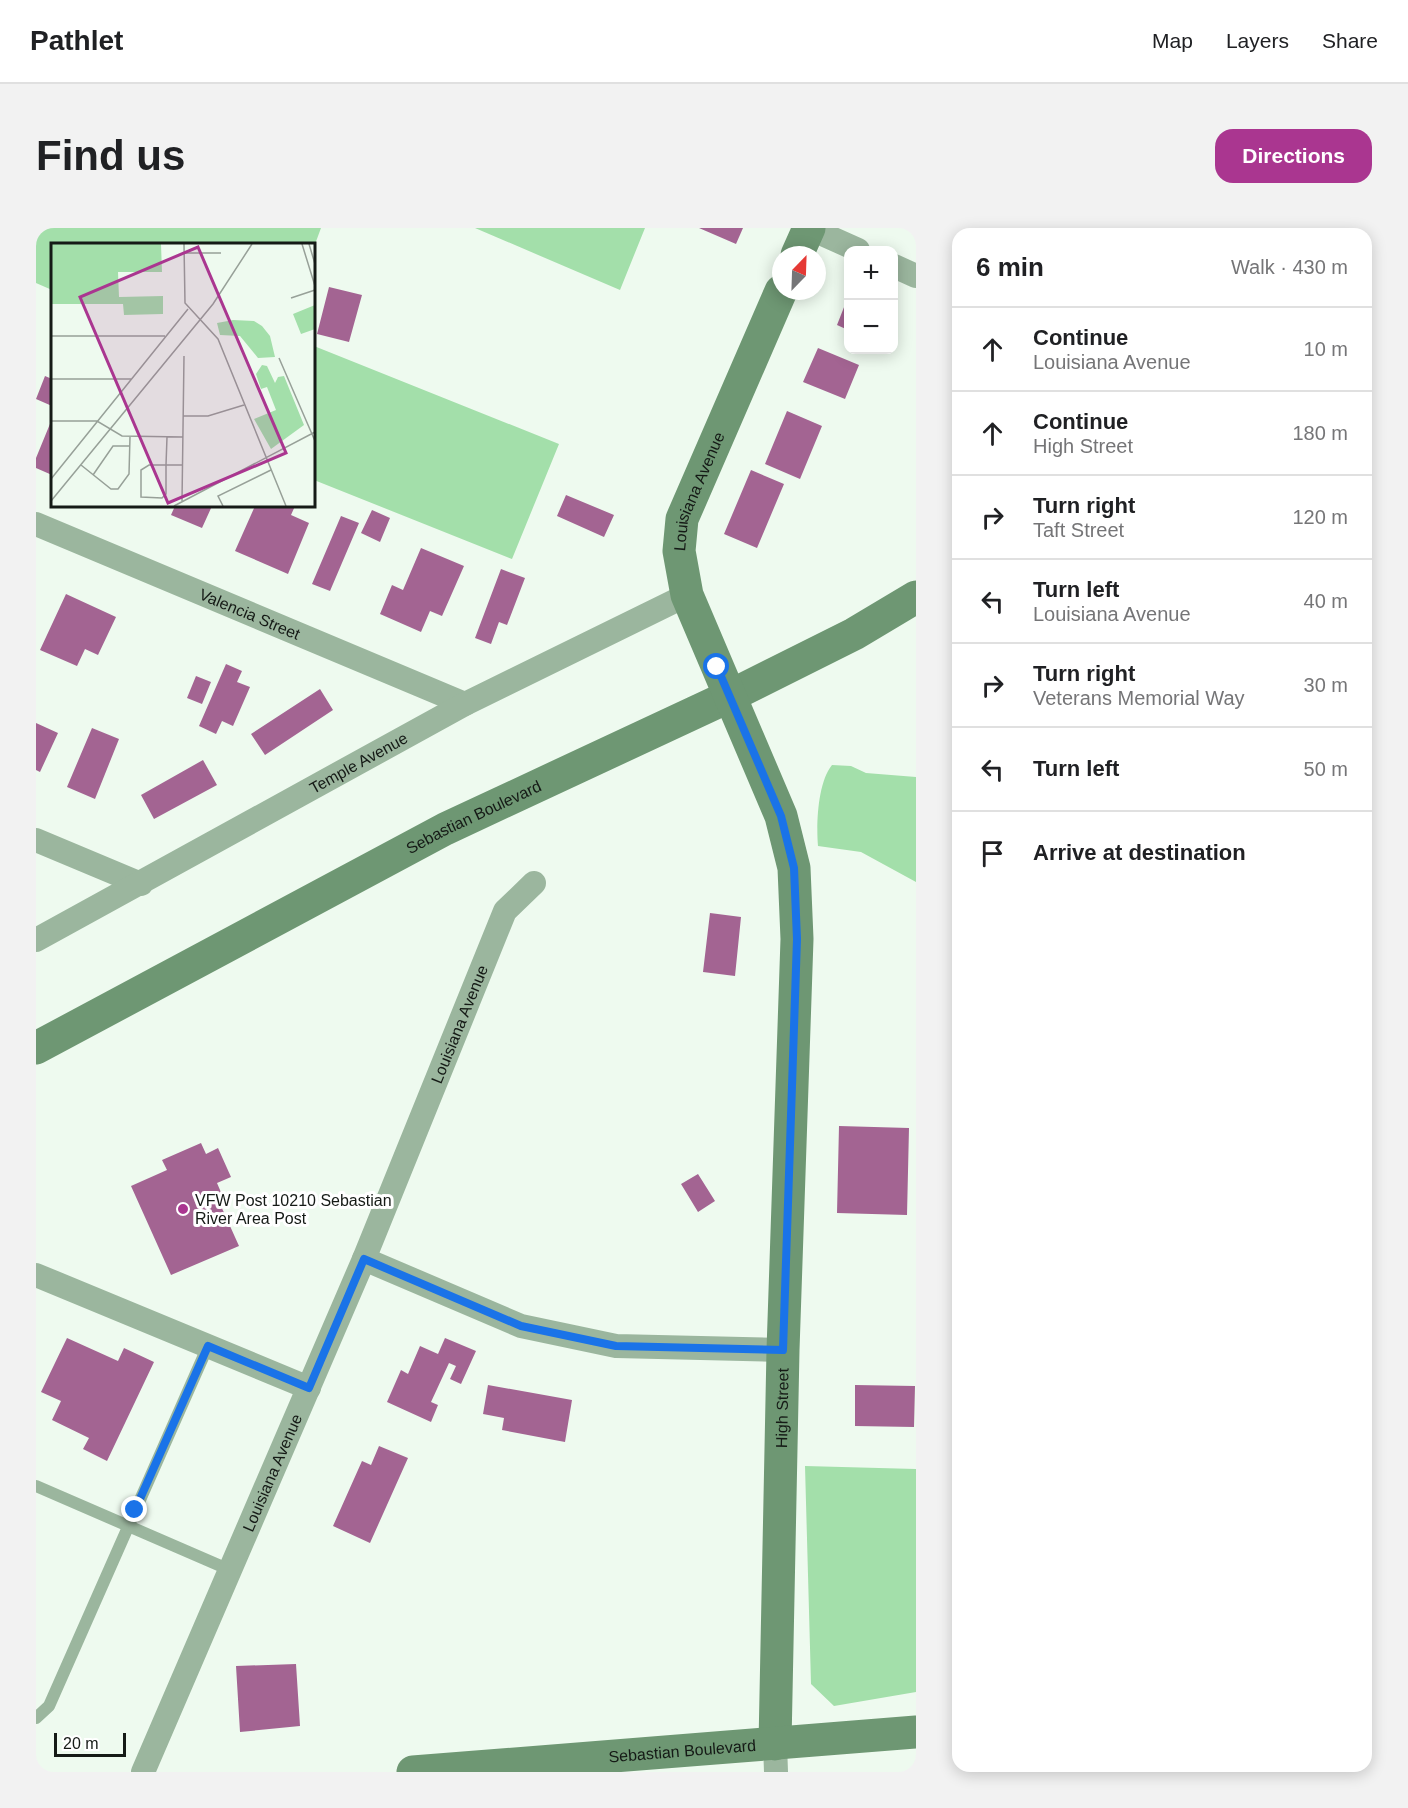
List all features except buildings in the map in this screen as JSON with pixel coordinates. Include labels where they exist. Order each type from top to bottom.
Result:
[{"type":"street","points":[[801,246],[809,228],[849,246]]},
{"type":"street","points":[[898,268],[916,276]]},
{"type":"street","name":"Louisiana Avenue","points":[[730,696],[687,595],[679,551],[682,519],[777,300]]},
{"type":"street","name":"Valencia Street","points":[[36,524],[465,705]]},
{"type":"street","name":"Temple Avenue","points":[[36,940],[465,705],[687,595]]},
{"type":"street","name":"Sebastian Boulevard","points":[[36,1048],[445,829],[730,696],[854,634],[916,597]]},
{"type":"street","name":"High Street","points":[[730,696],[781,816],[794,868],[797,939],[783,1350],[775,1758]]},
{"type":"street","points":[[36,840],[141,884]]},
{"type":"street","name":"Louisiana Avenue","points":[[143,1772],[364,1259],[505,911],[534,883]]},
{"type":"street","points":[[364,1259],[521,1326],[616,1346],[783,1350]]},
{"type":"street","points":[[36,1275],[309,1388]]},
{"type":"street","name":"Sebastian Boulevard","points":[[415,1772],[775,1758],[916,1732]]},
{"type":"lane","points":[[36,1718],[49,1706],[208,1346]]},
{"type":"lane","points":[[36,1486],[230,1570]]},
{"type":"green space","points":[[36,228],[321,228],[315,244],[51,243],[51,290],[36,283]]},
{"type":"green space","points":[[475,228],[645,228],[620,290]]},
{"type":"green space","points":[[315,346],[559,444],[512,559],[315,480]]},
{"type":"green space","points":[[832,765],[851,766],[866,773],[916,777],[916,882],[861,852],[818,846],[817,826],[821,792],[827,772]]},
{"type":"green space","points":[[805,1466],[916,1469],[916,1692],[834,1706],[811,1684]]},
{"type":"place","name":"VFW Post 10210 Sebastian River Area Post","points":[[183,1209]]},
{"type":"route","points":[[135,1510],[208,1346],[309,1388],[364,1259],[521,1326],[616,1346],[783,1350],[797,939],[794,868],[781,816],[717,667]]}]
